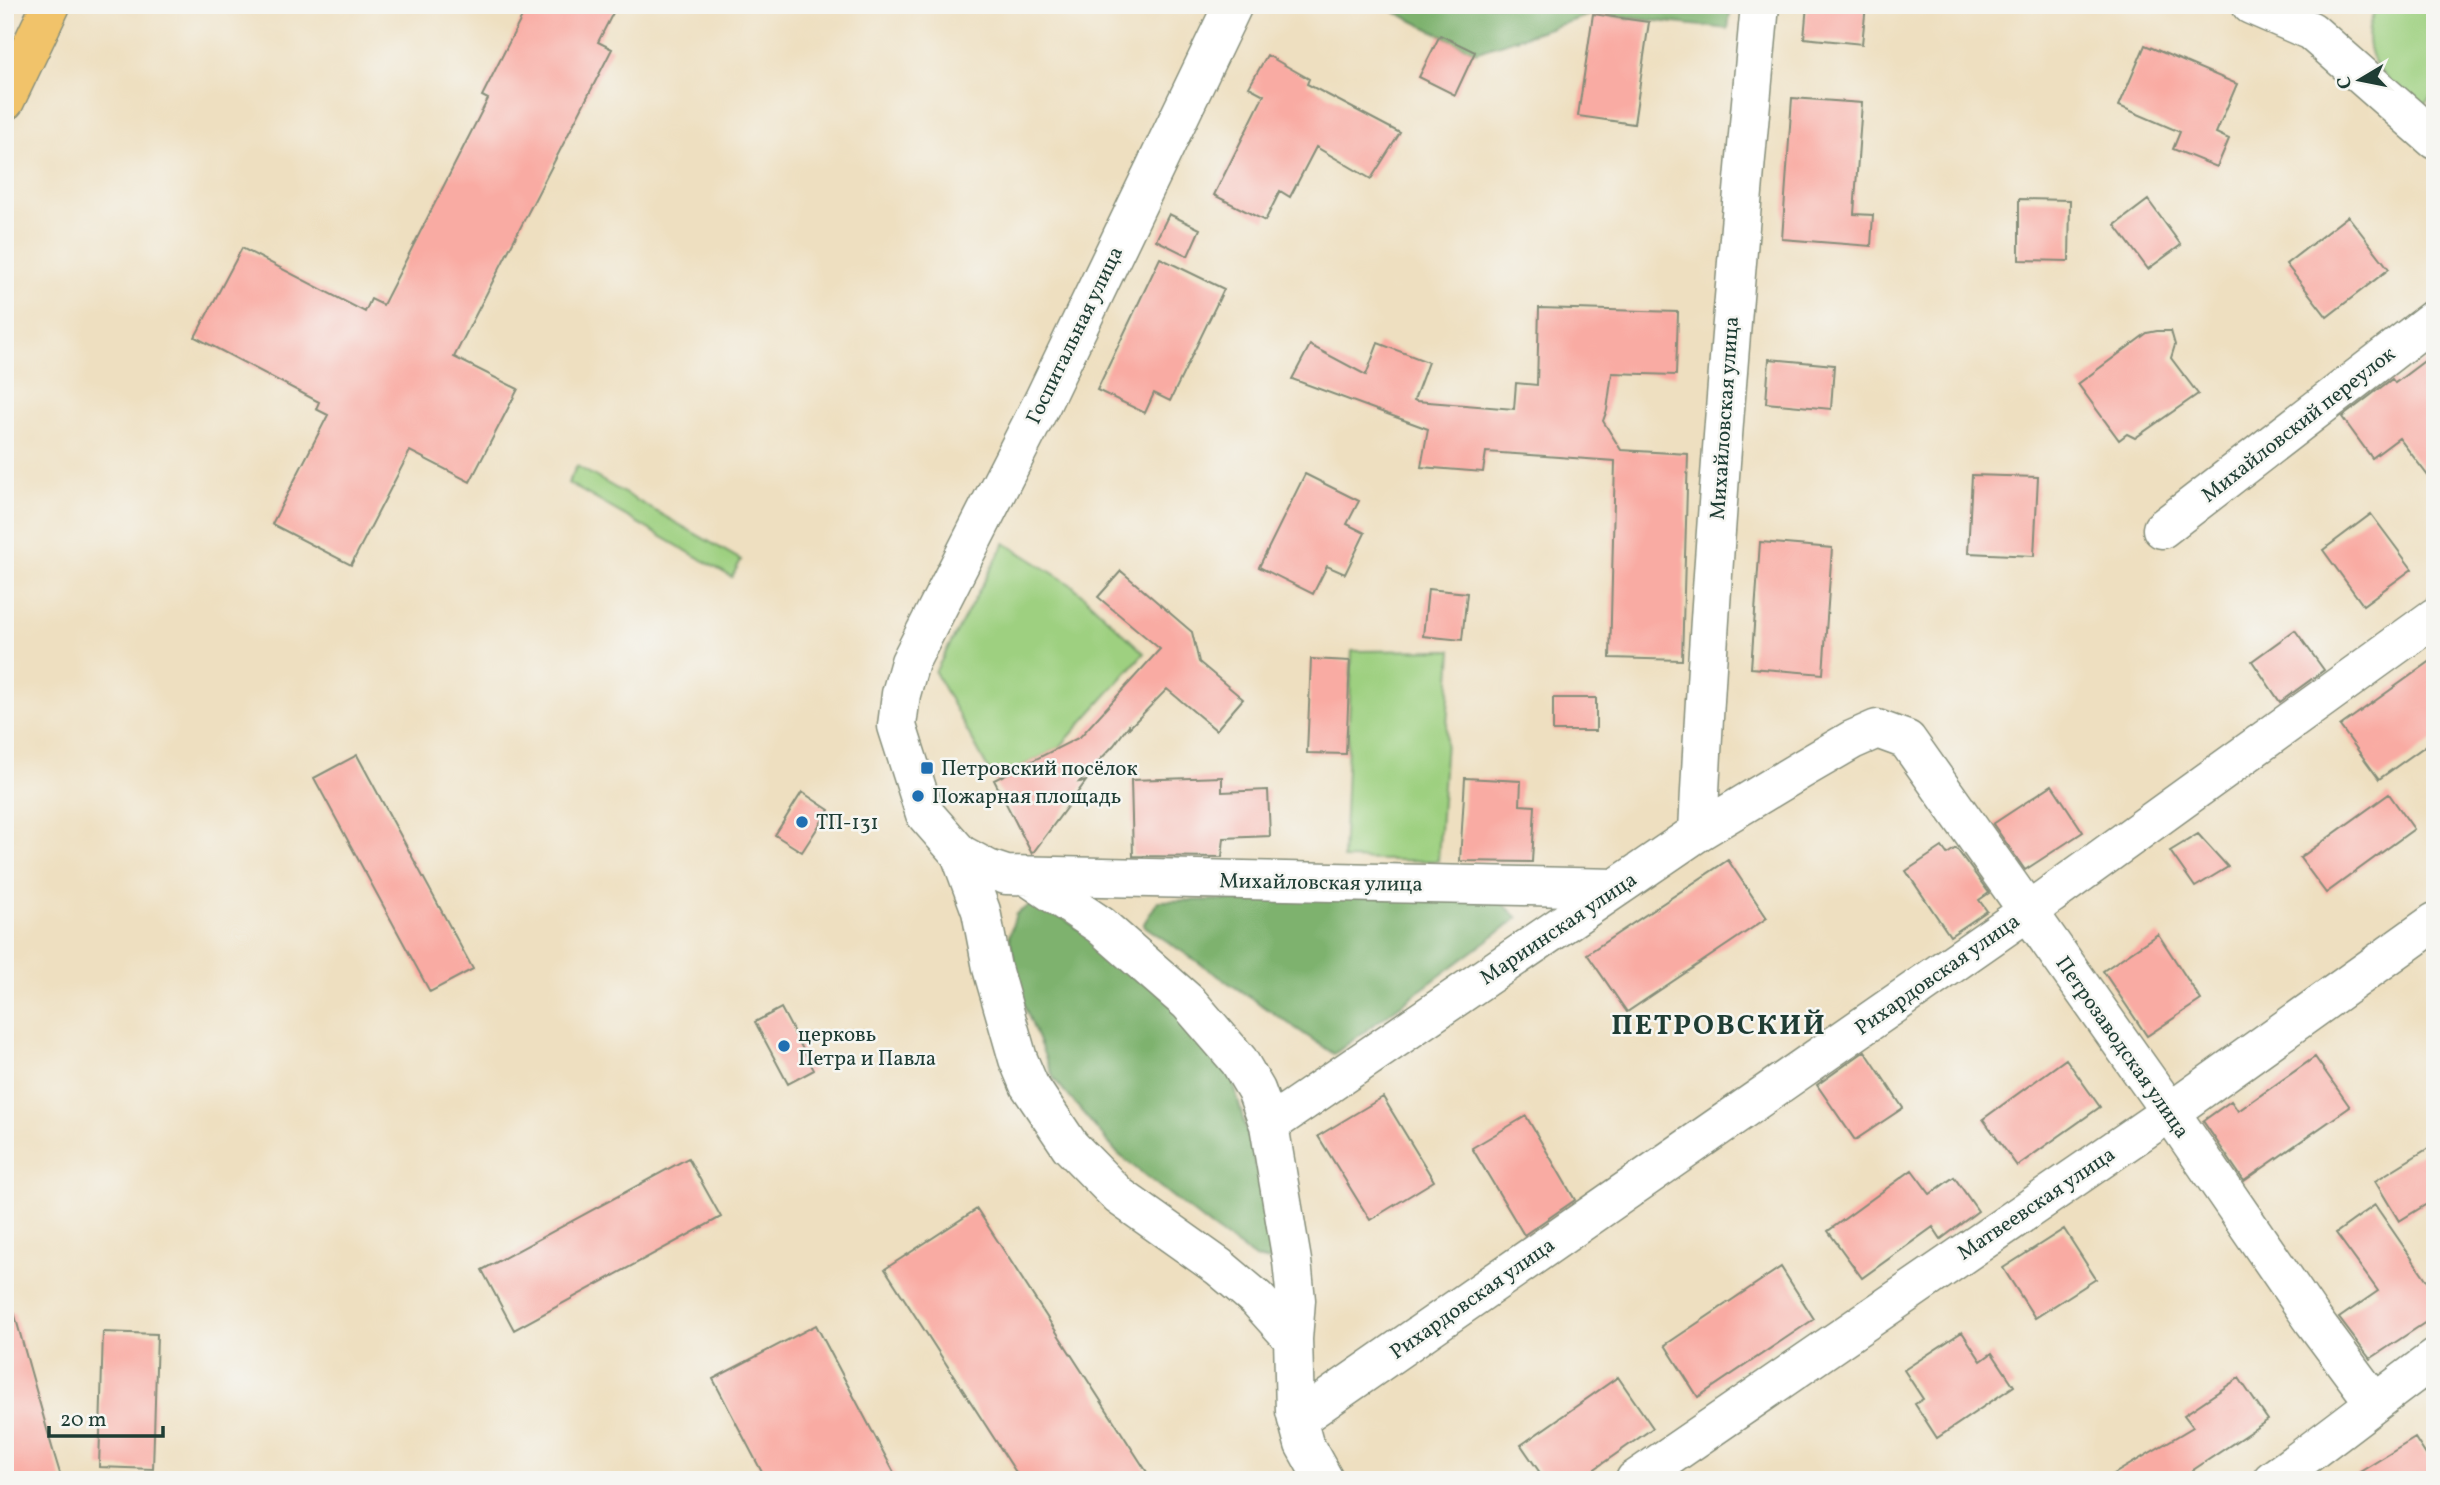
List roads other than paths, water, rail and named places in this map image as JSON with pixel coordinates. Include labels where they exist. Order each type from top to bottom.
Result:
[{"type":"main road","points":[[5,101],[51,5]]},
{"type":"street","name":"Госпитальная улица","points":[[960,854],[925,814],[897,726],[901,694],[911,662],[1043,401],[1233,5]]},
{"type":"street","name":"Михайловская улица","points":[[1698,832],[1717,498],[1760,5]]},
{"type":"street","points":[[2251,5],[2311,31],[2435,140]]},
{"type":"street","name":"Михайловский переулок","points":[[2162,529],[2435,318]]},
{"type":"street","name":"Рихардовская улица","points":[[1297,1420],[2027,912],[2435,617]]},
{"type":"street","name":"Петрозаводская улица","points":[[1852,740],[1877,729],[1907,740],[2170,1112],[2313,1320],[2374,1402]]},
{"type":"street","name":"Мариинская улица","points":[[1269,1125],[1698,832],[1852,740]]},
{"type":"street","points":[[960,854],[1006,875],[1027,876],[1100,925],[1189,1003],[1239,1061],[1256,1090],[1269,1125],[1292,1261],[1296,1300],[1293,1339],[1294,1402],[1297,1420],[1304,1444],[1324,1480]]},
{"type":"street","points":[[960,854],[981,911],[992,968],[1018,1059],[1029,1085],[1070,1146],[1119,1196],[1219,1267],[1256,1299],[1293,1339]]},
{"type":"street","name":"Михайловская улица","points":[[1027,876],[1616,888]]},
{"type":"street","name":"Матвеевская улица","points":[[1635,1480],[2170,1112],[2435,922]]},
{"type":"street","points":[[2272,1480],[2325,1443],[2374,1402],[2435,1358]]},
{"type":"place","name":"Петровский посёлок","points":[[927,768]]},
{"type":"place","name":"Пожарная площадь","points":[[918,796]]},
{"type":"place","name":"ТП-131","points":[[802,822]]},
{"type":"place","name":"церковь Петра и Павла","points":[[784,1046]]},
{"type":"district","name":"ПЕТРОВСКИЙ","points":[[1719,1024]]}]
